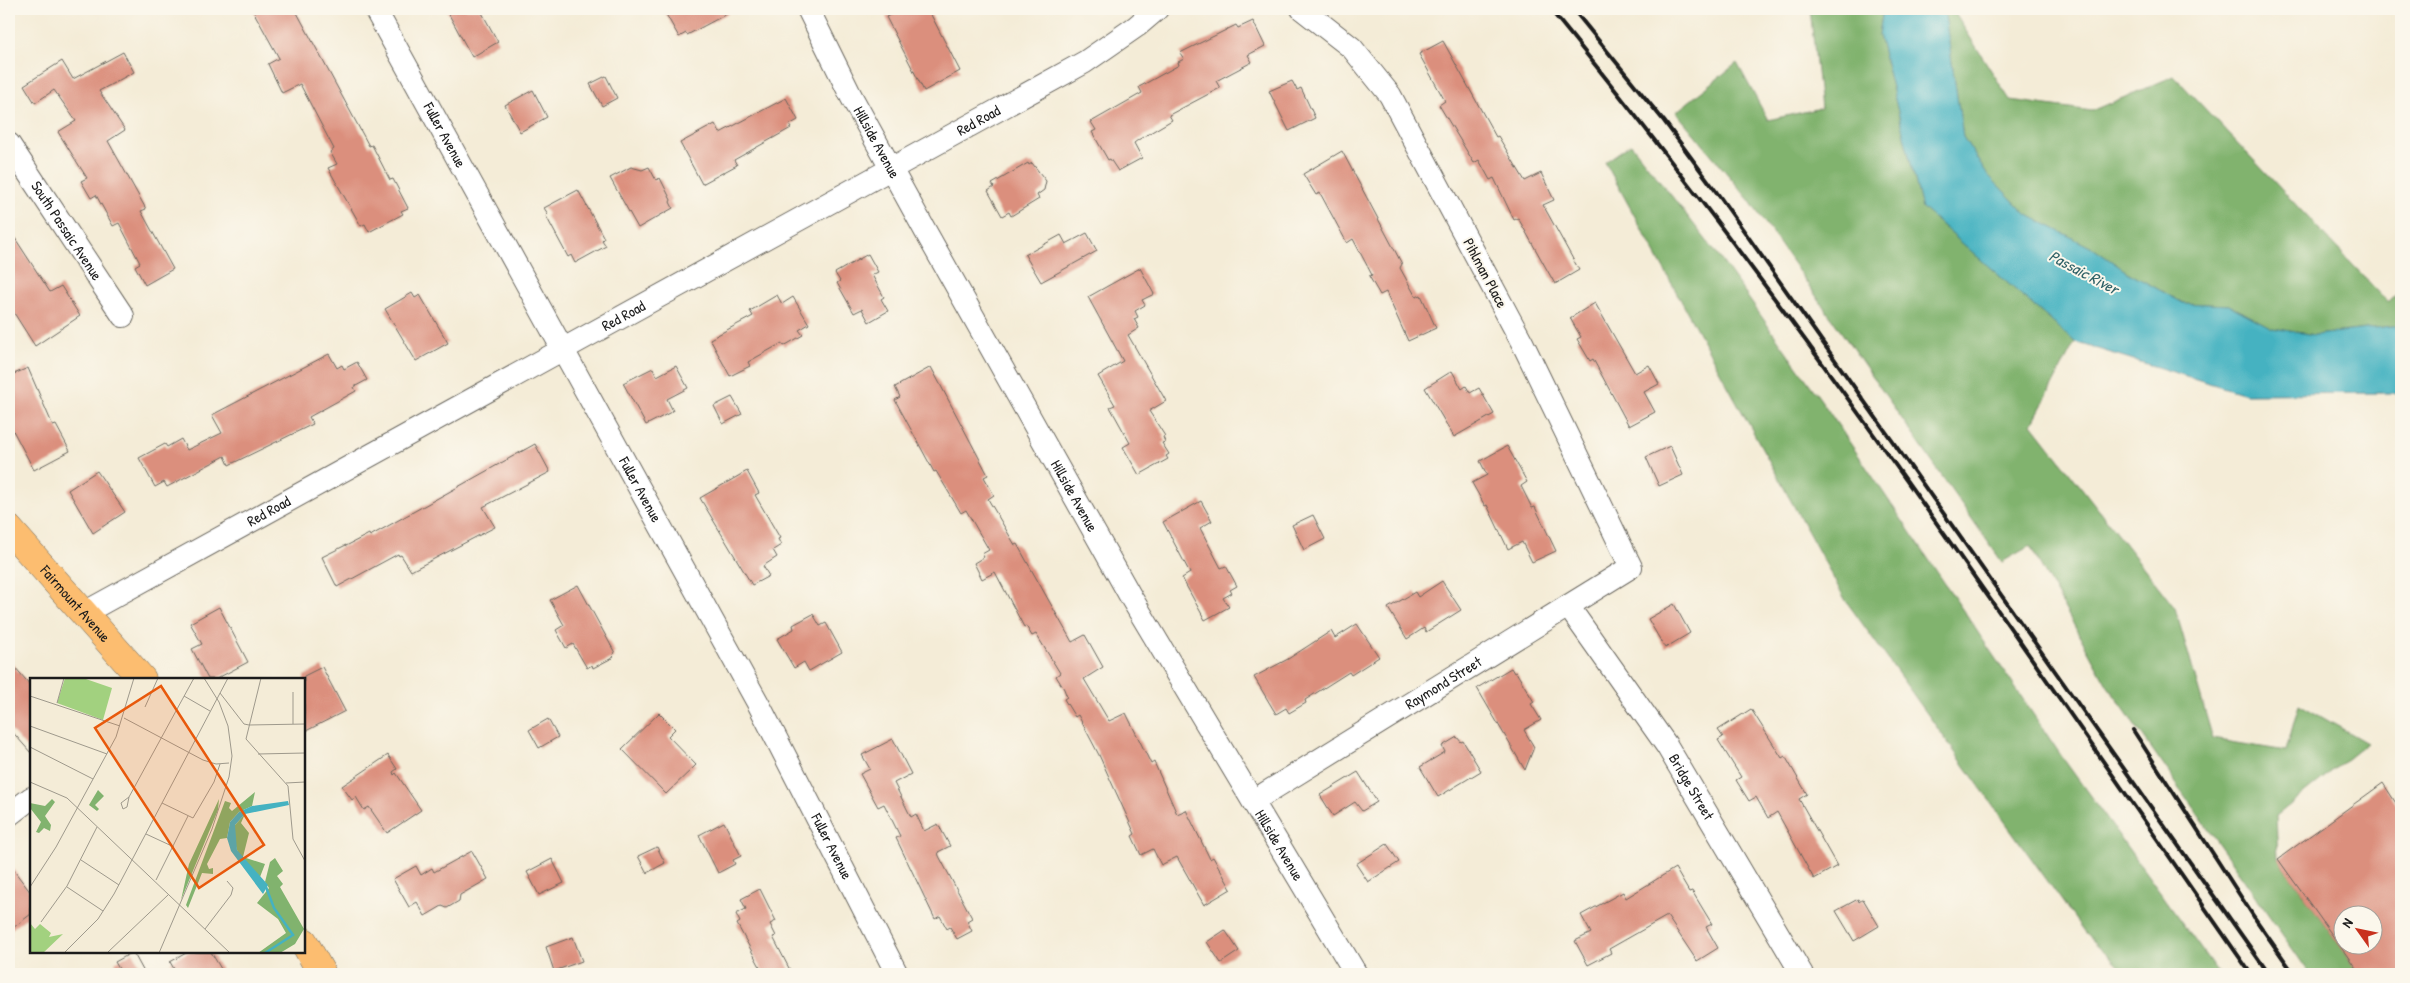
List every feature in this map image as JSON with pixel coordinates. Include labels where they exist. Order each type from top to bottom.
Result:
[{"type":"main road","name":"Fairmount Avenue","points":[[9,529],[141,678]]},
{"type":"main road","points":[[305,944],[322,974]]},
{"type":"street","name":"Fuller Avenue","points":[[376,9],[759,705],[897,974]]},
{"type":"street","name":"Hillside Avenue","points":[[808,9],[851,96],[1127,591],[1356,974]]},
{"type":"street","name":"Red Road","points":[[84,613],[1085,62],[1137,26],[1157,9]]},
{"type":"street","name":"Pihlman Place","points":[[1302,9],[1352,48],[1390,96],[1523,344],[1630,564]]},
{"type":"street","name":"South Passaic Avenue","points":[[9,144],[123,316]]},
{"type":"street","name":"Raymond Street","points":[[1253,801],[1631,567],[1630,564]]},
{"type":"street","name":"Bridge Street","points":[[1568,606],[1667,746],[1802,974]]},
{"type":"street","points":[[9,815],[30,799]]},
{"type":"green space","points":[[1810,9],[1883,9],[1879,35],[1922,208],[2075,342],[2032,424],[2175,608],[2213,739],[2286,751],[2299,704],[2367,743],[2276,816],[2278,859],[2332,935],[2332,956],[2347,956],[2360,974],[2310,974],[2107,685],[2030,546],[2002,562],[1749,200],[1676,112],[1737,63],[1768,120],[1821,108]]},
{"type":"green space","points":[[1944,9],[1952,9],[2010,100],[2092,111],[2174,76],[2388,302],[2401,290],[2401,325],[2315,335],[2272,328],[2229,305],[2183,303],[2127,272],[2094,249],[2026,214],[1986,173],[1963,137]]},
{"type":"green space","points":[[1631,144],[1714,250],[1821,400],[2062,757],[2219,974],[2128,974],[2085,933],[1846,601],[1605,162]]},
{"type":"water","name":"Passaic River","points":[[1883,9],[1944,9],[1963,137],[1986,173],[2026,214],[2094,249],[2127,272],[2183,303],[2229,305],[2272,328],[2315,335],[2401,325],[2401,393],[2245,394],[2075,342],[1922,208],[1879,35]]},
{"type":"building","points":[[252,9],[295,9],[369,146],[372,145],[390,180],[393,179],[408,208],[401,211],[403,214],[369,232],[365,224],[361,226],[328,168],[337,164],[330,152],[334,149],[300,84],[282,93],[268,64],[279,58]]},
{"type":"building","points":[[446,9],[480,9],[498,42],[472,57]]},
{"type":"building","points":[[663,9],[736,9],[687,35],[686,33],[679,37]]},
{"type":"building","points":[[901,9],[928,9],[960,71],[924,91],[886,17]]},
{"type":"building","points":[[1253,21],[1265,46],[1248,55],[1252,62],[1216,81],[1220,88],[1169,115],[1172,120],[1134,143],[1142,158],[1118,171],[1110,159],[1108,160],[1092,132],[1096,130],[1091,122],[1142,93],[1139,87],[1179,65],[1178,62],[1184,59],[1180,53],[1236,25],[1238,28]]},
{"type":"building","points":[[1443,41],[1496,137],[1498,136],[1525,181],[1541,173],[1554,200],[1543,205],[1579,270],[1555,284],[1518,218],[1514,220],[1494,178],[1490,180],[1479,160],[1474,163],[1439,105],[1445,101],[1419,54]]},
{"type":"building","points":[[123,52],[134,72],[99,91],[125,130],[108,141],[146,209],[141,211],[173,269],[145,285],[135,266],[140,263],[119,223],[113,226],[96,195],[91,198],[81,181],[87,178],[58,132],[76,121],[54,90],[35,103],[24,85],[62,61],[73,79]]},
{"type":"building","points":[[606,76],[617,98],[602,106],[590,84]]},
{"type":"building","points":[[1292,81],[1297,90],[1301,88],[1315,118],[1289,131],[1269,91]]},
{"type":"building","points":[[533,90],[547,117],[520,132],[505,105]]},
{"type":"building","points":[[786,98],[798,120],[789,125],[791,128],[734,160],[737,165],[702,184],[680,143],[715,124],[720,133]]},
{"type":"building","points":[[1342,151],[1402,264],[1400,268],[1416,297],[1421,295],[1436,328],[1408,341],[1386,292],[1380,295],[1369,276],[1372,275],[1353,239],[1347,243],[1320,193],[1316,195],[1303,174]]},
{"type":"building","points":[[1028,163],[1029,165],[1032,163],[1046,181],[1044,190],[1037,195],[1039,199],[1011,216],[1009,212],[1002,216],[988,191],[994,187],[992,184]]},
{"type":"building","points":[[631,167],[642,170],[649,167],[656,180],[660,178],[673,208],[638,228],[610,178]]},
{"type":"building","points":[[578,190],[604,238],[602,240],[606,246],[575,263],[571,255],[568,257],[546,216],[548,214],[544,208]]},
{"type":"building","points":[[9,229],[50,292],[61,286],[80,316],[35,346],[9,305]]},
{"type":"building","points":[[1087,233],[1097,251],[1041,282],[1025,255],[1061,235],[1066,244]]},
{"type":"building","points":[[868,254],[878,272],[872,275],[884,297],[881,299],[888,311],[869,322],[862,309],[854,313],[837,283],[840,281],[835,273]]},
{"type":"building","points":[[1140,268],[1154,294],[1142,300],[1145,305],[1135,311],[1138,317],[1134,319],[1139,328],[1128,335],[1166,401],[1149,411],[1165,436],[1163,437],[1165,442],[1162,443],[1169,454],[1166,456],[1168,459],[1139,475],[1123,447],[1130,443],[1110,407],[1115,405],[1098,376],[1123,361],[1088,297]]},
{"type":"building","points":[[412,293],[415,298],[420,295],[448,343],[416,361],[385,309]]},
{"type":"building","points":[[777,295],[782,304],[793,297],[809,324],[799,330],[803,335],[784,346],[782,343],[748,362],[750,366],[730,376],[710,339],[753,316],[750,311]]},
{"type":"building","points":[[1595,303],[1635,373],[1649,365],[1659,384],[1644,392],[1655,412],[1629,426],[1593,359],[1590,361],[1577,339],[1581,337],[1570,318]]},
{"type":"building","points":[[329,354],[337,368],[342,365],[344,369],[357,362],[367,380],[354,387],[356,391],[309,417],[313,424],[229,465],[225,456],[167,487],[164,482],[155,487],[139,458],[165,444],[167,447],[181,439],[187,450],[222,433],[212,415]]},
{"type":"building","points":[[676,366],[688,388],[667,399],[673,411],[646,425],[623,383],[653,368],[657,376]]},
{"type":"building","points":[[931,367],[988,475],[984,477],[994,495],[988,499],[1015,545],[1017,544],[1072,642],[1085,635],[1103,667],[1084,679],[1109,721],[1126,713],[1151,764],[1154,762],[1177,814],[1186,810],[1210,859],[1213,857],[1231,889],[1204,905],[1177,857],[1161,865],[1153,849],[1141,855],[1132,836],[1135,834],[1099,755],[1078,715],[1075,717],[1064,699],[1067,697],[1056,676],[1060,673],[1036,634],[1032,636],[1026,626],[1024,627],[995,572],[982,579],[974,563],[984,557],[982,554],[989,550],[966,510],[961,513],[936,471],[934,472],[895,400],[900,397],[895,387]]},
{"type":"building","points":[[28,368],[53,426],[56,425],[70,451],[34,470],[9,423],[9,376]]},
{"type":"building","points":[[1452,371],[1462,389],[1466,386],[1470,393],[1479,388],[1494,414],[1454,437],[1425,388]]},
{"type":"building","points":[[732,397],[742,414],[723,424],[714,406]]},
{"type":"building","points":[[535,444],[550,472],[483,507],[495,527],[411,571],[401,555],[399,556],[398,554],[337,587],[322,557],[369,534],[370,536]]},
{"type":"building","points":[[1507,446],[1527,482],[1521,486],[1532,508],[1535,507],[1556,551],[1532,562],[1522,542],[1508,549],[1487,505],[1485,506],[1472,483],[1487,475],[1480,461]]},
{"type":"building","points":[[1670,446],[1683,475],[1659,486],[1646,457]]},
{"type":"building","points":[[97,471],[125,512],[93,533],[68,490]]},
{"type":"building","points":[[747,471],[759,493],[755,495],[780,538],[778,539],[781,545],[773,550],[777,557],[763,566],[769,576],[752,585],[700,498]]},
{"type":"building","points":[[1201,501],[1212,521],[1200,528],[1221,568],[1226,566],[1237,586],[1230,590],[1232,593],[1223,598],[1229,607],[1205,620],[1182,578],[1190,573],[1163,522]]},
{"type":"building","points":[[1313,515],[1325,539],[1304,550],[1292,525]]},
{"type":"building","points":[[1442,581],[1461,610],[1426,632],[1424,628],[1407,639],[1388,608],[1415,592],[1418,597]]},
{"type":"building","points":[[578,585],[615,653],[612,655],[614,657],[593,668],[592,665],[587,668],[573,644],[566,648],[556,630],[564,625],[550,600]]},
{"type":"building","points":[[1674,604],[1690,633],[1665,648],[1648,619]]},
{"type":"building","points":[[219,607],[248,662],[218,678],[207,678],[192,649],[202,644],[190,623]]},
{"type":"building","points":[[813,614],[820,626],[826,623],[842,652],[809,671],[804,662],[794,668],[777,639],[794,629],[793,625]]},
{"type":"building","points":[[1357,624],[1379,657],[1351,675],[1349,672],[1305,700],[1306,703],[1289,713],[1286,708],[1276,714],[1254,677],[1288,659],[1331,631],[1335,638]]},
{"type":"building","points":[[9,660],[30,685],[30,752],[9,728]]},
{"type":"building","points":[[322,667],[345,711],[305,731],[305,678],[304,676]]},
{"type":"building","points":[[1511,668],[1514,673],[1516,672],[1534,702],[1531,704],[1541,720],[1524,730],[1534,747],[1525,770],[1477,688]]},
{"type":"building","points":[[1751,709],[1782,758],[1785,756],[1807,794],[1799,799],[1837,866],[1814,879],[1777,812],[1768,818],[1756,797],[1749,801],[1736,780],[1741,777],[1718,740],[1723,737],[1718,730]]},
{"type":"building","points":[[659,713],[675,729],[668,736],[696,765],[666,794],[622,749]]},
{"type":"building","points":[[548,719],[558,737],[539,748],[529,730]]},
{"type":"building","points":[[1457,737],[1461,742],[1463,741],[1481,771],[1438,797],[1420,767],[1445,752],[1442,746]]},
{"type":"building","points":[[893,739],[911,774],[894,783],[911,817],[916,814],[924,831],[938,824],[950,846],[938,852],[939,856],[972,918],[967,921],[972,931],[957,939],[950,927],[947,929],[940,916],[935,919],[896,838],[900,836],[884,804],[878,807],[860,774],[870,769],[862,755]]},
{"type":"building","points":[[388,755],[397,769],[393,772],[394,775],[396,773],[421,810],[387,833],[369,807],[364,810],[356,797],[352,800],[342,786]]},
{"type":"building","points":[[1358,772],[1377,802],[1362,811],[1355,802],[1333,816],[1320,795]]},
{"type":"building","points":[[2383,783],[2401,811],[2401,974],[2360,974],[2347,956],[2382,956],[2382,906],[2332,906],[2332,935],[2278,859]]},
{"type":"building","points":[[724,822],[741,856],[733,860],[735,864],[718,873],[699,835]]},
{"type":"building","points":[[1387,844],[1399,862],[1368,882],[1356,864]]},
{"type":"building","points":[[657,847],[665,863],[647,873],[638,856]]},
{"type":"building","points":[[472,851],[488,879],[460,895],[459,901],[447,908],[442,906],[425,916],[417,902],[409,907],[393,879],[416,866],[421,875],[432,868],[434,872]]},
{"type":"building","points":[[552,859],[564,883],[539,895],[527,872]]},
{"type":"building","points":[[9,864],[30,892],[30,915],[9,931]]},
{"type":"building","points":[[1675,868],[1689,892],[1692,891],[1712,924],[1706,927],[1718,948],[1697,961],[1667,916],[1609,949],[1611,953],[1588,965],[1575,941],[1591,933],[1581,915],[1623,892],[1626,898]]},
{"type":"building","points":[[760,889],[776,921],[770,924],[776,936],[773,937],[792,974],[764,974],[737,924],[740,922],[736,914],[746,909],[741,899]]},
{"type":"building","points":[[1858,899],[1859,902],[1863,899],[1879,926],[1854,941],[1836,911]]},
{"type":"building","points":[[1225,930],[1239,951],[1221,963],[1207,942]]},
{"type":"building","points":[[573,937],[582,961],[554,971],[546,947]]},
{"type":"building","points":[[134,953],[145,974],[122,974],[115,962]]},
{"type":"building","points":[[186,953],[212,953],[224,974],[177,974],[170,962]]},
{"type":"railway","points":[[1550,9],[1734,244],[1910,485],[2251,974]]},
{"type":"railway","points":[[1573,9],[1664,121],[1715,190],[2269,974]]},
{"type":"railway","points":[[2133,730],[2254,917],[2294,974]]}]
